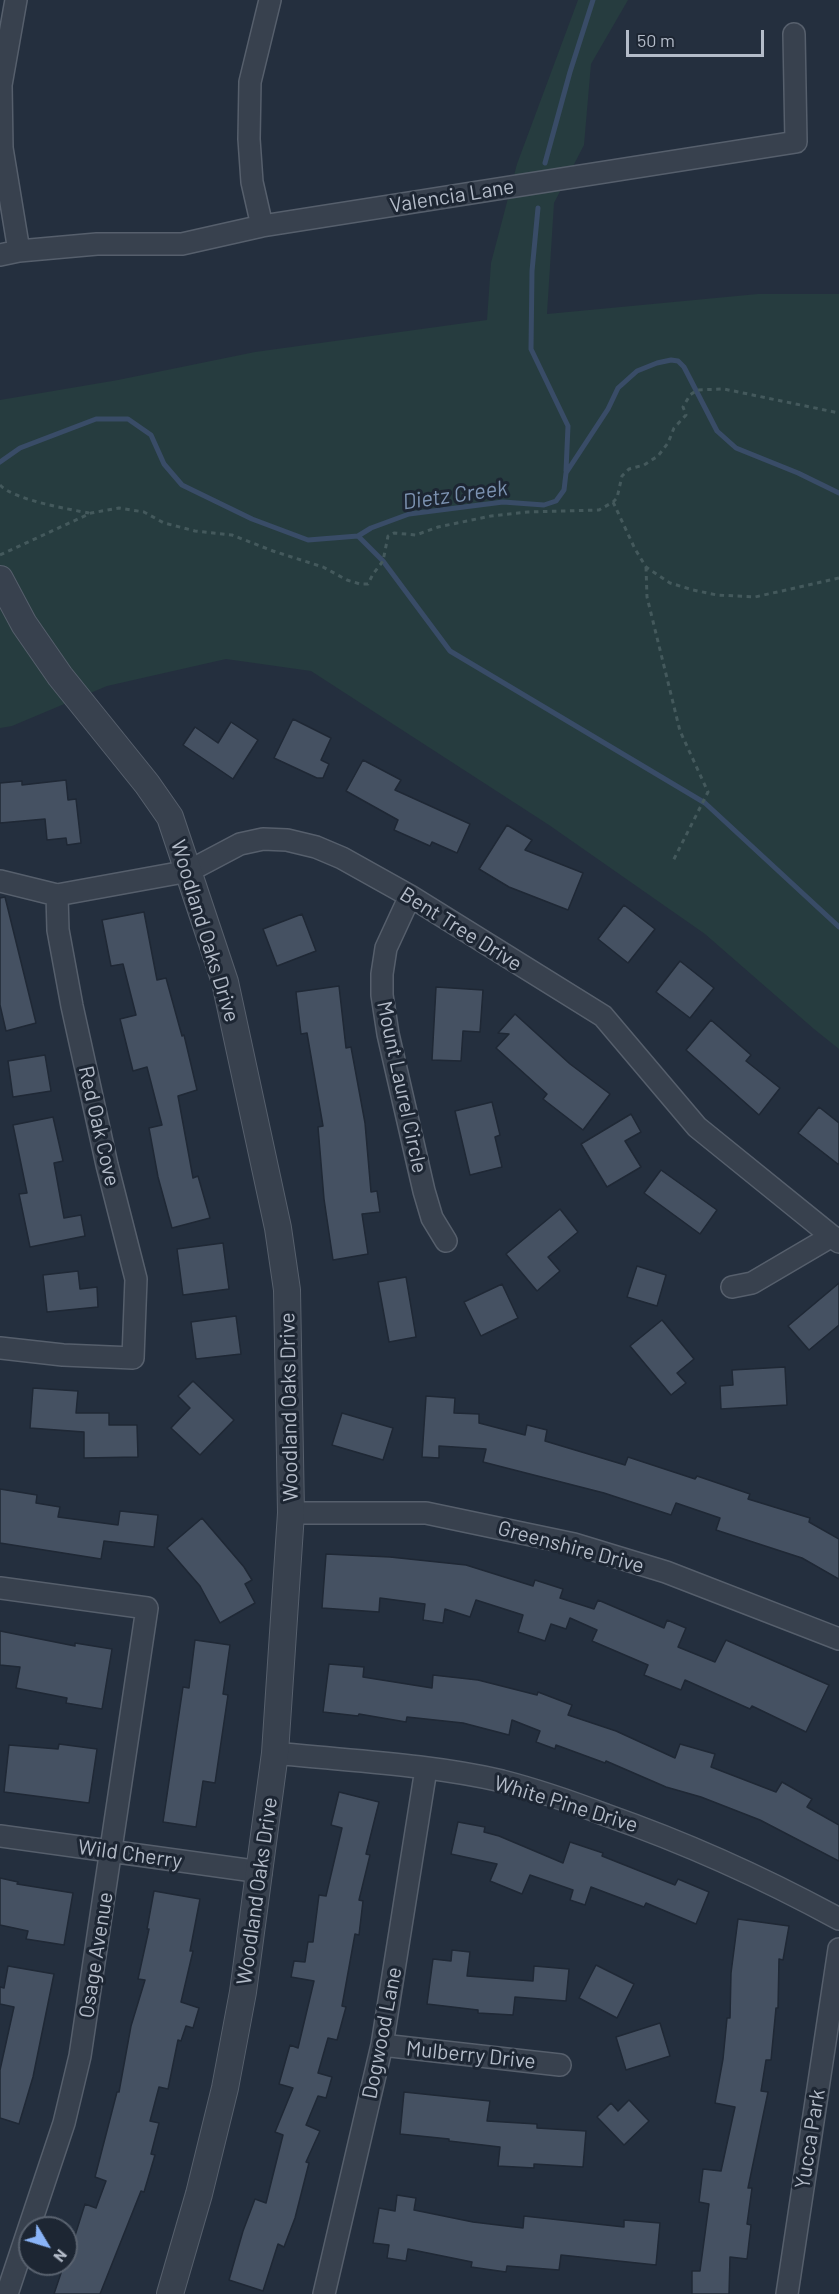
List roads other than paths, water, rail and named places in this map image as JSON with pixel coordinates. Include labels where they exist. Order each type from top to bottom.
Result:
[{"type":"street","points":[[9,253],[2,148],[1,85],[16,0]]},
{"type":"street","points":[[262,226],[252,182],[249,139],[250,82],[270,0]]},
{"type":"street","name":"Valencia Lane","points":[[9,253],[97,244],[182,244],[262,226],[796,142],[794,34]]},
{"type":"street","name":"Woodland Oaks Drive","points":[[0,579],[24,624],[60,676],[147,784],[170,817],[225,982],[284,1262],[287,1290],[291,1513],[275,1753],[261,1872],[243,1992],[225,2088],[199,2194],[170,2294]]},
{"type":"street","name":"Bent Tree Drive","points":[[0,881],[57,895],[189,871],[240,844],[263,839],[287,840],[316,847],[342,858],[410,896],[603,1016],[697,1127],[835,1239]]},
{"type":"street","name":"Red Oak Cove","points":[[0,1348],[63,1355],[133,1358],[136,1279],[107,1165],[72,1006],[58,930],[57,895]]},
{"type":"street","name":"Mount Laurel Circle","points":[[410,896],[386,948],[382,995],[388,1034],[424,1191],[432,1218],[446,1241]]},
{"type":"street","points":[[732,1287],[752,1283],[835,1239]]},
{"type":"street","name":"Greenshire Drive","points":[[291,1513],[426,1513],[564,1542],[666,1572],[839,1639]]},
{"type":"street","name":"Osage Avenue","points":[[0,1588],[147,1608],[91,1992],[72,2090],[64,2123],[7,2294]]},
{"type":"street","name":"White Pine Drive","points":[[275,1753],[426,1769],[501,1781],[576,1804],[675,1839],[776,1884],[839,1919]]},
{"type":"street","name":"Dogwood Lane","points":[[324,2294],[382,2045],[426,1769]]},
{"type":"street","name":"Wild Cherry","points":[[0,1836],[261,1872]]},
{"type":"street","name":"Yucca Park","points":[[787,2294],[839,1949]]},
{"type":"street","name":"Mulberry Drive","points":[[382,2045],[560,2065]]},
{"type":"waterway","points":[[545,163],[593,0]]},
{"type":"waterway","points":[[538,208],[532,271],[531,349],[568,426],[566,471]]},
{"type":"waterway","name":"Dietz Creek","points":[[0,462],[20,448],[96,419],[128,419],[151,435],[164,464],[182,485],[252,519],[308,540],[358,536],[371,528],[409,514],[503,502],[544,505],[556,501],[564,490],[566,473],[608,409],[618,388],[637,371],[671,360],[678,361],[684,367],[717,431],[736,448],[798,473],[839,493]]},
{"type":"waterway","points":[[358,536],[383,561],[450,651],[705,803],[839,927]]}]
